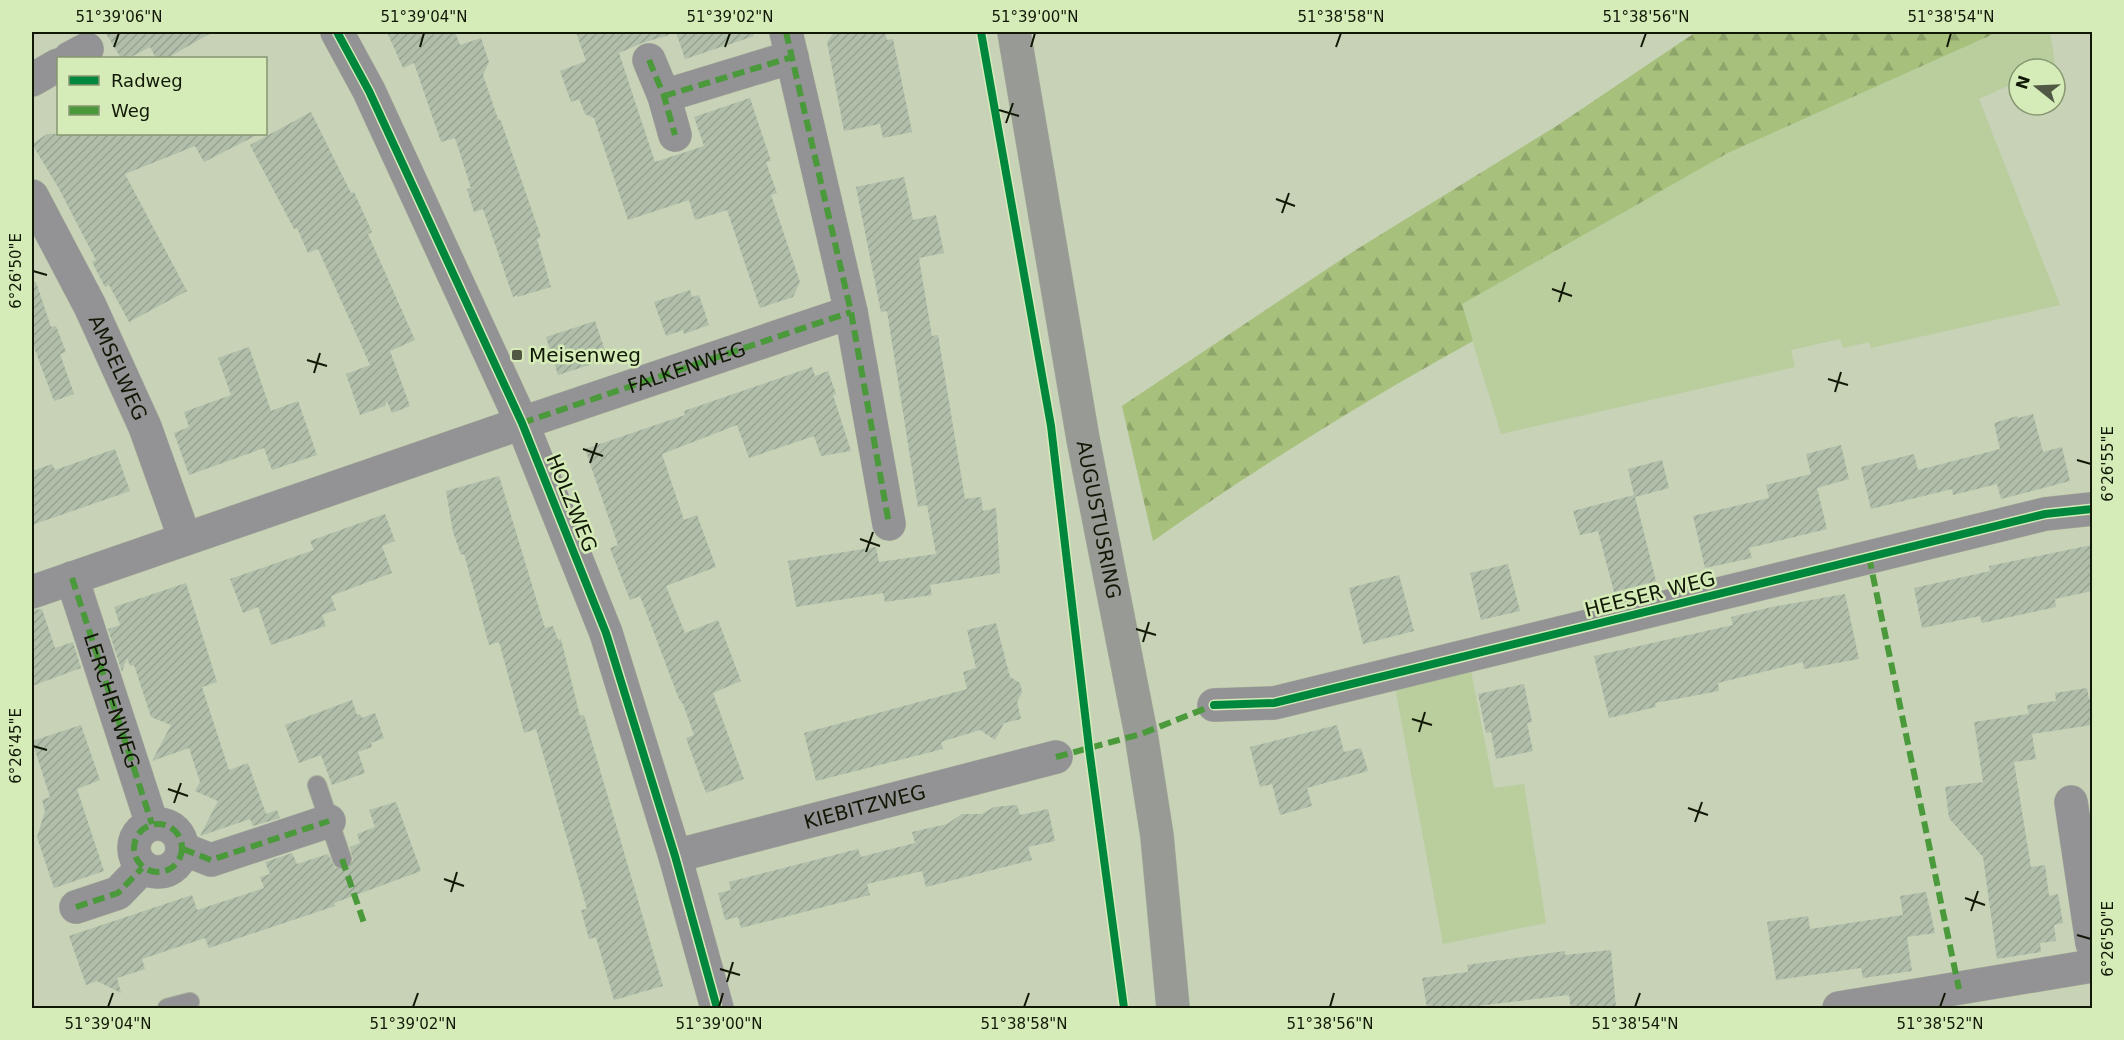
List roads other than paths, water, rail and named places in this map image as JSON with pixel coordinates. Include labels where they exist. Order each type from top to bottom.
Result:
[{"type":"main road","name":"AUGUSTUSRING","points":[[1014,32],[1083,439],[1141,734],[1157,836],[1173,1008]]},
{"type":"street","name":"HOLZWEG","points":[[337,32],[369,91],[522,423],[606,633],[675,856],[717,1008]]},
{"type":"street","points":[[664,96],[789,44],[851,312],[889,524]]},
{"type":"street","points":[[649,60],[664,96],[675,135]]},
{"type":"street","points":[[32,80],[57,66]]},
{"type":"street","name":"AMSELWEG","points":[[33,200],[90,306],[145,426],[184,539]]},
{"type":"street","name":"FALKENWEG","points":[[522,423],[851,312]]},
{"type":"street","points":[[32,592],[522,423]]},
{"type":"street","name":"HEESER WEG","points":[[1214,705],[1274,703],[2045,514],[2092,509]]},
{"type":"street","name":"LERCHENWEG","points":[[72,578],[152,824]]},
{"type":"street","name":"KIEBITZWEG","points":[[675,856],[1056,756]]},
{"type":"street","points":[[2071,802],[2092,944]]},
{"type":"street","points":[[183,849],[211,860],[329,821]]},
{"type":"street","points":[[152,824],[167,824],[179,834],[183,849],[176,866],[160,873],[142,868],[133,852],[137,835],[152,824]]},
{"type":"street","points":[[76,907],[118,893],[142,868]]},
{"type":"street","points":[[1839,1008],[2092,966]]},
{"type":"lane","points":[[317,785],[342,859]]},
{"type":"lane","points":[[167,1008],[190,1002]]},
{"type":"place","name":"Meisenweg","points":[[517,355]]}]
